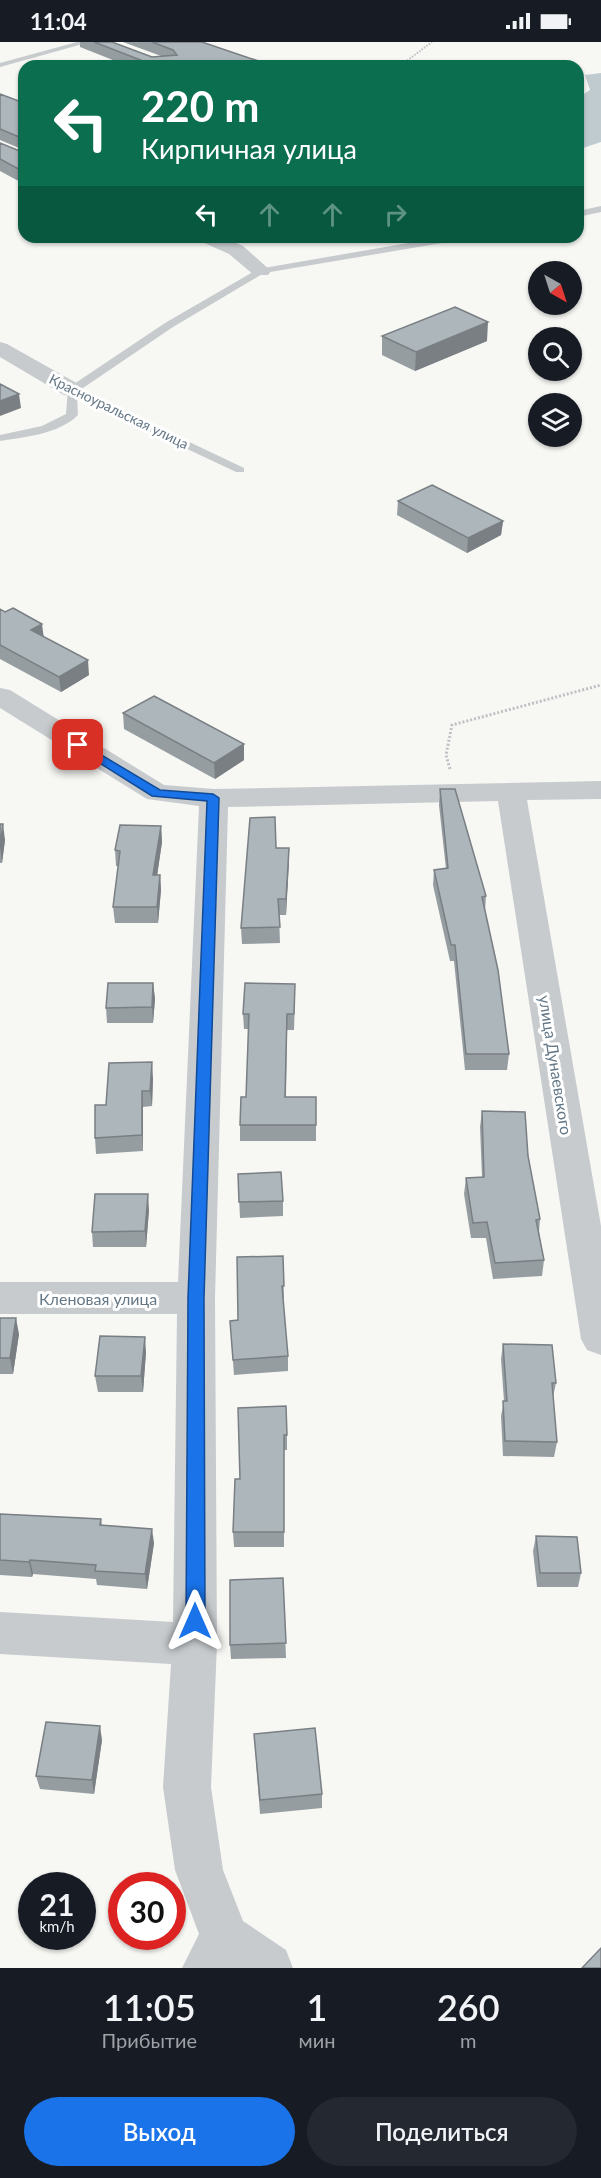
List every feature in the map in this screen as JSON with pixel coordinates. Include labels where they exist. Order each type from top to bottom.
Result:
[{"type":"street","points":[[220,243],[236,250],[261,272]]},
{"type":"street","name":"Красноуральская улица","points":[[0,348],[72,390]]},
{"type":"street","points":[[0,696],[157,793],[213,798],[601,790]]},
{"type":"street","name":"улица Дунаевского","points":[[511,792],[601,1338]]},
{"type":"street","points":[[213,798],[196,1298],[195,1644],[187,1787],[199,1870],[216,1953],[268,1968]]},
{"type":"street","name":"Кленовая улица","points":[[0,1298],[196,1298]]},
{"type":"street","points":[[0,1634],[195,1644]]},
{"type":"lane","points":[[19,60],[86,42]]},
{"type":"lane","points":[[0,65],[18,60]]},
{"type":"lane","points":[[584,213],[601,209]]},
{"type":"lane","points":[[0,438],[41,431],[60,424],[72,415],[72,390],[169,325],[261,272],[426,243]]},
{"type":"lane","name":"Красноуральская улица","points":[[72,390],[240,470]]},
{"type":"path","points":[[408,60],[432,42]]},
{"type":"path","points":[[457,793],[446,755],[452,725],[601,685]]},
{"type":"shaded area","points":[[601,73],[601,142],[584,148],[584,94],[590,90],[585,75]]},
{"type":"building","points":[[94,42],[112,42],[152,57],[177,55],[173,50],[152,42],[202,42],[256,60],[140,60]]},
{"type":"building","points":[[0,94],[18,101],[18,136],[0,129]]},
{"type":"building","points":[[0,143],[18,150],[18,169],[0,159]]},
{"type":"building","points":[[455,307],[488,322],[416,352],[382,336]]},
{"type":"building","points":[[0,384],[19,394],[0,401]]},
{"type":"building","points":[[432,485],[503,521],[468,538],[398,501]]},
{"type":"building","points":[[13,608],[42,624],[31,630],[88,660],[59,677],[0,645],[0,609],[5,612]]},
{"type":"building","points":[[154,696],[244,744],[214,763],[123,713]]},
{"type":"building","points":[[440,789],[455,789],[486,896],[482,897],[498,970],[509,1054],[466,1054],[455,945],[451,945],[434,870],[448,868]]},
{"type":"building","points":[[275,817],[276,848],[289,848],[286,899],[278,899],[280,927],[241,928],[250,818]]},
{"type":"building","points":[[0,824],[3,824],[0,847]]},
{"type":"building","points":[[120,825],[161,826],[153,875],[160,875],[157,907],[113,907],[120,851],[115,850]]},
{"type":"building","points":[[108,983],[153,983],[152,1007],[106,1008]]},
{"type":"building","points":[[245,983],[295,984],[294,1014],[287,1014],[285,1097],[316,1097],[316,1125],[240,1125],[241,1097],[246,1097],[249,1014],[243,1014]]},
{"type":"building","points":[[152,1062],[150,1091],[142,1091],[142,1135],[95,1138],[95,1105],[106,1105],[109,1063]]},
{"type":"building","points":[[482,1111],[525,1112],[528,1156],[540,1219],[536,1220],[544,1260],[495,1263],[487,1222],[473,1223],[466,1178],[484,1177]]},
{"type":"building","points":[[281,1172],[283,1201],[239,1202],[238,1174]]},
{"type":"building","points":[[95,1194],[148,1194],[145,1231],[92,1232]]},
{"type":"building","points":[[283,1256],[284,1286],[282,1286],[288,1356],[233,1360],[230,1321],[238,1320],[237,1257]]},
{"type":"building","points":[[0,1318],[16,1318],[10,1358],[0,1358]]},
{"type":"building","points":[[100,1336],[145,1337],[141,1376],[95,1376]]},
{"type":"building","points":[[503,1344],[552,1345],[556,1383],[552,1383],[557,1442],[505,1441],[503,1401],[507,1401]]},
{"type":"building","points":[[286,1406],[284,1532],[233,1532],[235,1479],[240,1479],[238,1408]]},
{"type":"building","points":[[0,1514],[101,1519],[100,1525],[152,1529],[145,1574],[95,1571],[96,1565],[0,1560]]},
{"type":"building","points":[[536,1536],[577,1537],[581,1573],[540,1573]]},
{"type":"building","points":[[283,1578],[286,1643],[230,1645],[230,1580]]},
{"type":"building","points":[[46,1722],[100,1726],[92,1780],[36,1776]]},
{"type":"building","points":[[315,1728],[322,1794],[260,1800],[254,1734]]},
{"type":"building","points":[[601,1948],[601,1968],[582,1968]]},
{"type":"route","points":[[78,745],[157,793],[213,798],[196,1298],[195,1621]]}]
